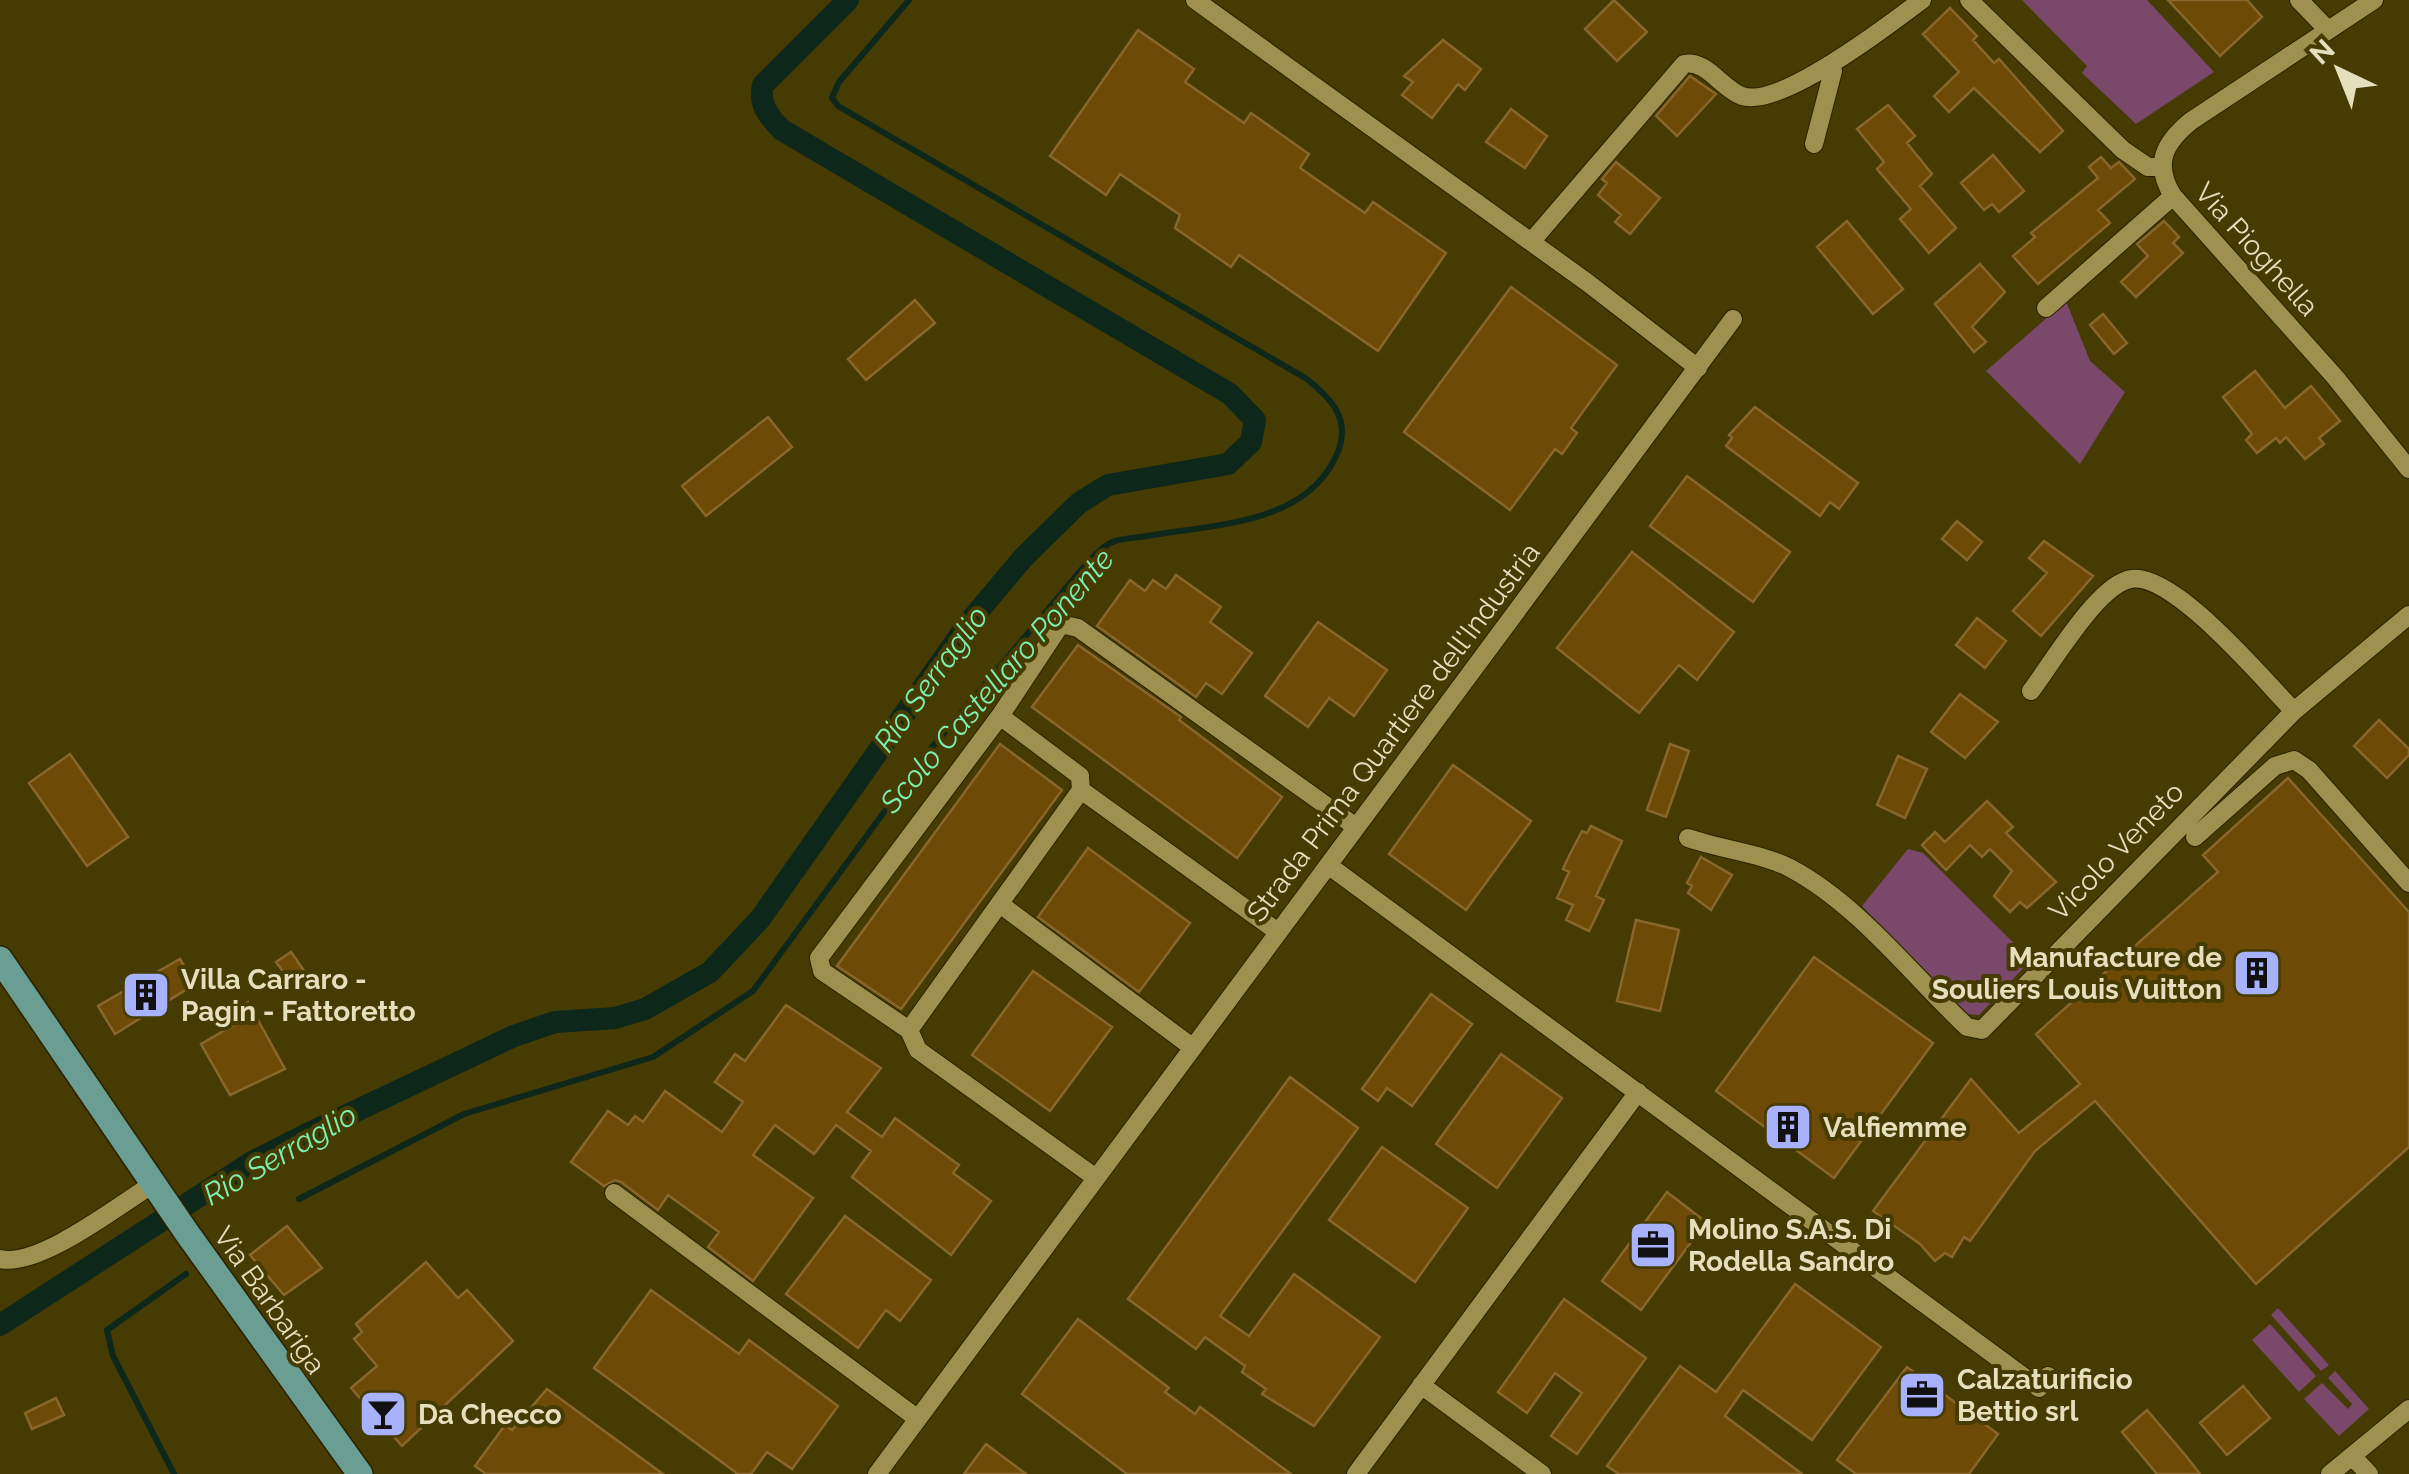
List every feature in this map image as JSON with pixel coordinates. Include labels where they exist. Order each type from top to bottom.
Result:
[{"type":"main road","name":"Via Barbariga","points":[[0,959],[187,1233],[360,1474]]},
{"type":"street","points":[[1195,0],[1531,242],[1698,368]]},
{"type":"street","points":[[1531,242],[1684,64],[1698,65],[1747,98],[1767,95],[1831,65],[1922,0]]},
{"type":"street","points":[[1969,0],[2123,150],[2148,167],[2160,167],[2166,146],[2190,121],[2374,0]]},
{"type":"street","points":[[2300,0],[2328,30]]},
{"type":"street","points":[[1814,144],[1833,71],[1831,65]]},
{"type":"street","name":"Via Pioghella","points":[[2160,167],[2172,196],[2335,377],[2409,469]]},
{"type":"street","points":[[2046,308],[2172,196]]},
{"type":"street","name":"Strada Prima Quartiere dell'Industria","points":[[877,1474],[1734,319]]},
{"type":"street","points":[[2031,691],[2099,603],[2124,580],[2136,578],[2177,595],[2294,711]]},
{"type":"street","name":"Vicolo Veneto","points":[[1688,838],[1736,854],[1772,860],[1812,882],[1967,1028],[1982,1030],[2294,711],[2409,615]]},
{"type":"street","points":[[1096,1178],[918,1050],[909,1030],[822,971],[819,958],[1000,716],[1061,624],[1078,628],[1356,827]]},
{"type":"street","points":[[909,1030],[1081,790],[1080,776],[1000,716]]},
{"type":"street","points":[[2195,837],[2275,766],[2294,760],[2309,770],[2409,883]]},
{"type":"street","points":[[1081,790],[1278,932]]},
{"type":"street","points":[[1328,865],[2044,1382]]},
{"type":"street","points":[[1000,904],[1192,1047]]},
{"type":"street","points":[[1356,1474],[1638,1092]]},
{"type":"street","points":[[0,1259],[10,1261],[50,1247],[154,1185]]},
{"type":"street","points":[[614,1193],[918,1419]]},
{"type":"street","points":[[1421,1384],[1542,1474]]},
{"type":"street","points":[[2330,1474],[2409,1409]]},
{"type":"street","points":[[2352,1456],[2368,1474]]},
{"type":"shaded area","points":[[2022,0],[2147,0],[2214,72],[2136,124],[2082,73],[2087,66]]},
{"type":"shaded area","points":[[2066,301],[2090,361],[2125,392],[2080,464],[1986,371]]},
{"type":"shaded area","points":[[1908,849],[1923,853],[2031,960],[1979,1015],[1968,1014],[1862,906]]},
{"type":"shaded area","points":[[2278,1308],[2329,1365],[2321,1371],[2271,1315]]},
{"type":"shaded area","points":[[2270,1324],[2316,1376],[2299,1392],[2252,1340]]},
{"type":"shaded area","points":[[2335,1371],[2369,1409],[2339,1436],[2304,1399],[2322,1383],[2348,1409],[2352,1404],[2328,1378]]},
{"type":"building","points":[[1614,0],[1647,32],[1617,61],[1585,29]]},
{"type":"building","points":[[2168,0],[2247,0],[2262,17],[2220,56]]},
{"type":"building","points":[[1950,8],[1977,36],[1973,40],[1994,63],[1999,59],[2063,131],[2040,152],[1974,88],[1949,112],[1934,96],[1959,72],[1923,34]]},
{"type":"building","points":[[1138,30],[1194,69],[1185,82],[1244,123],[1251,113],[1309,154],[1300,168],[1365,213],[1373,202],[1446,253],[1378,351],[1239,255],[1231,267],[1175,228],[1180,215],[1120,174],[1106,195],[1050,156]]},
{"type":"building","points":[[1443,40],[1481,69],[1465,90],[1458,84],[1432,118],[1402,95],[1413,82],[1404,76]]},
{"type":"building","points":[[1690,76],[1716,94],[1677,136],[1656,116]]},
{"type":"building","points":[[1888,105],[1915,136],[1907,143],[1932,174],[1920,186],[1956,228],[1929,253],[1900,219],[1911,209],[1877,169],[1884,162],[1857,129]]},
{"type":"building","points":[[1511,109],[1547,136],[1525,168],[1486,142]]},
{"type":"building","points":[[1993,155],[2024,191],[1999,212],[1992,204],[1984,210],[1961,183]]},
{"type":"building","points":[[2101,157],[2111,168],[2119,162],[2135,179],[2098,210],[2110,223],[2038,284],[2013,256],[2035,237],[2031,233],[2098,178],[2089,167]]},
{"type":"building","points":[[1616,162],[1660,198],[1630,234],[1615,222],[1621,215],[1598,195],[1607,183],[1602,179]]},
{"type":"building","points":[[1847,221],[1903,289],[1873,314],[1817,247]]},
{"type":"building","points":[[2164,221],[2179,237],[2173,243],[2183,253],[2136,297],[2121,282],[2148,256],[2137,244]]},
{"type":"building","points":[[1980,264],[2005,292],[1972,327],[1986,342],[1974,352],[1935,304]]},
{"type":"building","points":[[1511,287],[1617,365],[1571,428],[1577,433],[1562,454],[1555,449],[1510,510],[1404,432]]},
{"type":"building","points":[[915,300],[935,323],[866,380],[848,359]]},
{"type":"building","points":[[2103,314],[2127,343],[2114,354],[2090,325]]},
{"type":"building","points":[[2255,371],[2285,408],[2311,386],[2340,421],[2319,438],[2324,444],[2305,459],[2286,437],[2280,443],[2276,438],[2257,453],[2246,440],[2252,434],[2223,397]]},
{"type":"building","points":[[1755,407],[1858,483],[1839,509],[1830,502],[1820,516],[1726,446],[1732,438],[1729,435]]},
{"type":"building","points":[[768,417],[792,447],[706,516],[682,486]]},
{"type":"building","points":[[1687,476],[1790,552],[1753,602],[1650,526]]},
{"type":"building","points":[[1957,521],[1982,542],[1967,560],[1942,539]]},
{"type":"building","points":[[2044,541],[2093,576],[2041,636],[2013,611],[2047,573],[2029,558]]},
{"type":"building","points":[[1632,552],[1734,632],[1697,680],[1679,665],[1639,713],[1557,648]]},
{"type":"building","points":[[1176,575],[1221,607],[1210,622],[1252,653],[1222,694],[1206,683],[1196,697],[1097,626],[1130,580],[1145,591],[1153,580],[1166,589]]},
{"type":"building","points":[[1977,618],[2006,641],[1985,668],[1956,645]]},
{"type":"building","points":[[1318,622],[1387,670],[1354,716],[1329,698],[1308,727],[1265,696]]},
{"type":"building","points":[[1078,645],[1181,717],[1179,720],[1282,797],[1237,858],[1032,707]]},
{"type":"building","points":[[1960,694],[1998,722],[1965,758],[1931,732]]},
{"type":"building","points":[[2379,720],[2409,749],[2409,755],[2387,778],[2354,746]]},
{"type":"building","points":[[1000,744],[1062,790],[901,1009],[837,966]]},
{"type":"building","points":[[1670,744],[1689,751],[1666,817],[1647,810]]},
{"type":"building","points":[[70,754],[128,837],[87,866],[29,783]]},
{"type":"building","points":[[1898,756],[1927,769],[1905,818],[1877,805]]},
{"type":"building","points":[[1453,765],[1531,821],[1466,910],[1389,854]]},
{"type":"building","name":"Manufacture de Souliers Louis Vuitton","points":[[2288,778],[2409,912],[2409,1147],[2256,1284],[2095,1101],[2035,1151],[1970,1241],[1964,1237],[1952,1257],[1945,1253],[1935,1261],[1920,1244],[1873,1211],[1971,1079],[2019,1133],[2080,1084],[2036,1034],[2218,872],[2203,855]]},
{"type":"building","points":[[1987,801],[2013,827],[2006,833],[2056,882],[2027,908],[2020,902],[2010,912],[1994,896],[2012,871],[1990,849],[1982,857],[1970,845],[1946,870],[1922,845],[1935,832],[1945,842]]},
{"type":"building","points":[[1591,826],[1622,841],[1596,896],[1604,900],[1589,931],[1566,920],[1573,905],[1557,898],[1569,872],[1563,869],[1568,858],[1582,831],[1587,833]]},
{"type":"building","points":[[1088,848],[1190,923],[1139,992],[1038,917]]},
{"type":"building","points":[[1701,857],[1732,875],[1711,910],[1688,893],[1692,886],[1687,883]]},
{"type":"building","points":[[1636,920],[1679,930],[1660,1011],[1617,1001]]},
{"type":"building","points":[[291,952],[305,972],[291,982],[276,962]]},
{"type":"building","points":[[1814,957],[1933,1043],[1834,1178],[1716,1091]]},
{"type":"building","name":"Villa Carraro - Pagin - Fattoretto","points":[[180,959],[195,984],[115,1034],[98,1006]]},
{"type":"building","points":[[1033,971],[1112,1027],[1050,1111],[972,1055]]},
{"type":"building","points":[[1431,994],[1472,1024],[1412,1106],[1387,1088],[1378,1101],[1362,1089]]},
{"type":"building","points":[[248,1002],[285,1069],[230,1095],[201,1044],[232,1026],[226,1017]]},
{"type":"building","points":[[786,1005],[881,1068],[847,1112],[882,1137],[895,1118],[959,1165],[953,1173],[991,1201],[951,1255],[852,1177],[871,1151],[836,1125],[814,1154],[775,1125],[753,1155],[813,1198],[753,1281],[708,1247],[719,1232],[668,1195],[658,1210],[621,1182],[615,1180],[604,1186],[571,1162],[608,1111],[628,1125],[635,1116],[643,1122],[665,1091],[722,1132],[743,1102],[715,1082],[735,1054],[745,1061]]},
{"type":"building","points":[[1501,1054],[1562,1098],[1497,1188],[1436,1144]]},
{"type":"building","points":[[1290,1077],[1358,1128],[1220,1316],[1249,1336],[1294,1274],[1380,1337],[1314,1426],[1262,1394],[1266,1389],[1242,1372],[1245,1366],[1205,1337],[1196,1349],[1128,1299]]},
{"type":"building","points":[[1382,1147],[1468,1208],[1415,1282],[1329,1220]]},
{"type":"building","points":[[1667,1192],[1706,1222],[1641,1310],[1602,1281]]},
{"type":"building","points":[[845,1216],[931,1280],[900,1321],[886,1310],[858,1348],[786,1294]]},
{"type":"building","points":[[287,1226],[322,1268],[284,1295],[250,1255]]},
{"type":"building","points":[[426,1262],[458,1298],[467,1290],[513,1341],[402,1446],[351,1388],[377,1366],[354,1339],[362,1332],[356,1324]]},
{"type":"building","points":[[1795,1284],[1881,1347],[1812,1440],[1743,1390],[1725,1416],[1802,1474],[1619,1474],[1607,1466],[1680,1366],[1716,1392]]},
{"type":"building","points":[[651,1290],[739,1354],[749,1340],[838,1406],[792,1469],[767,1452],[751,1474],[738,1474],[594,1368]]},
{"type":"building","points":[[1564,1299],[1646,1358],[1577,1454],[1551,1436],[1582,1393],[1555,1373],[1527,1413],[1498,1392]]},
{"type":"building","points":[[1078,1319],[1169,1388],[1165,1392],[1195,1414],[1200,1407],[1291,1474],[1127,1474],[1022,1394]]},
{"type":"building","points":[[1907,1367],[1998,1434],[1969,1474],[1856,1474],[1837,1460]]},
{"type":"building","points":[[2243,1386],[2270,1418],[2227,1455],[2200,1423]]},
{"type":"building","points":[[547,1389],[663,1474],[486,1474],[475,1466],[505,1425],[512,1430]]},
{"type":"building","points":[[56,1398],[64,1415],[32,1429],[25,1413]]},
{"type":"building","points":[[2147,1410],[2200,1474],[2157,1474],[2122,1432]]},
{"type":"building","points":[[986,1444],[1026,1474],[964,1474]]},
{"type":"waterway","name":"Rio Serraglio","points":[[0,1325],[252,1162],[301,1137],[514,1036],[555,1022],[615,1018],[645,1009],[710,972],[760,919],[970,621],[1023,558],[1079,503],[1108,485],[1228,464],[1251,442],[1255,420],[1230,394],[777,125],[763,104],[763,85],[848,0]]},
{"type":"waterway","name":"Scolo Castellaro Ponente","points":[[299,1199],[464,1114],[653,1057],[753,991],[928,752],[1099,551],[1118,540],[1230,523],[1284,507],[1307,493],[1326,474],[1339,449],[1342,427],[1336,409],[1307,379],[838,106],[832,98],[839,82],[909,0]]},
{"type":"waterway","points":[[174,1474],[113,1356],[107,1330],[186,1274]]},
{"type":"place","name":"Manufacture de Souliers Louis Vuitton","points":[[2257,973]]},
{"type":"place","name":"Villa Carraro - Pagin - Fattoretto","points":[[146,995]]},
{"type":"place","name":"Valfiemme","points":[[1788,1127]]},
{"type":"place","name":"Molino S.A.S. Di Rodella Sandro","points":[[1653,1245]]},
{"type":"place","name":"Calzaturificio Bettio srl","points":[[1922,1395]]},
{"type":"place","name":"Da Checco","points":[[383,1414]]}]
